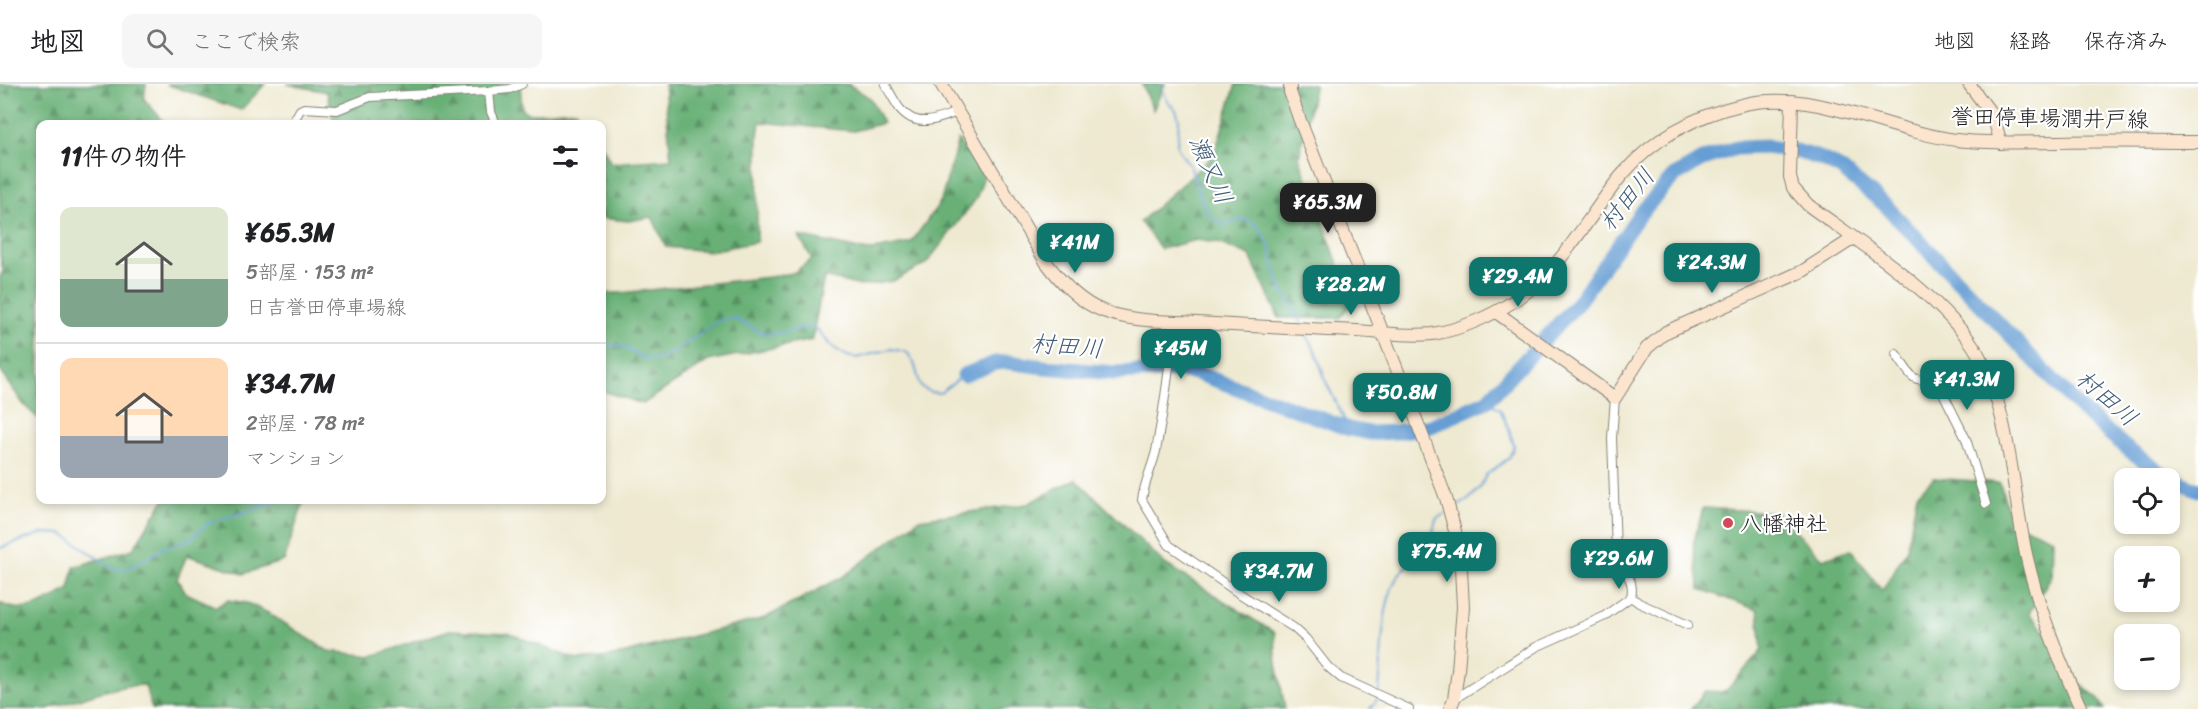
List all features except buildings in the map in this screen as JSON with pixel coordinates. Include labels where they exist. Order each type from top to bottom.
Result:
[{"type":"street","points":[[294,120],[300,110],[304,108],[337,110],[370,97],[489,91],[510,89],[522,84]]},
{"type":"street","points":[[885,84],[901,110],[911,117],[933,122],[957,112]]},
{"type":"street","name":"誉田停車場潤井戸線","points":[[941,84],[1046,262],[1060,281],[1100,310],[1134,319],[1417,335],[1460,327],[1496,312],[1530,290],[1555,266],[1620,178],[1663,137],[1700,117],[1734,107],[1765,101],[1791,101],[1837,109],[1932,135],[1977,142],[2198,142]]},
{"type":"street","points":[[1290,84],[1290,92],[1299,118],[1432,460],[1455,531],[1461,569],[1463,607],[1458,670],[1452,704]]},
{"type":"street","points":[[1969,84],[1993,116],[2001,143]]},
{"type":"street","points":[[489,91],[491,112],[494,120]]},
{"type":"street","points":[[1791,101],[1790,177],[1793,188],[1801,198],[1936,303],[1970,342],[1983,367],[2000,412],[2034,588],[2081,709]]},
{"type":"street","points":[[1452,704],[1536,647],[1603,617],[1631,597],[1632,581],[1621,566],[1616,551],[1611,438],[1615,398],[1647,348],[1666,332],[1803,271],[1854,238]]},
{"type":"street","points":[[1496,312],[1615,398]]},
{"type":"street","points":[[1174,322],[1165,401],[1155,455],[1142,500],[1169,545],[1294,628],[1306,639],[1328,667],[1341,678],[1409,709]]},
{"type":"street","points":[[1896,354],[1912,376],[1933,381],[1940,387],[1966,439],[1986,504]]},
{"type":"street","points":[[1631,597],[1639,603],[1688,625]]},
{"type":"green space","points":[[0,84],[146,84],[144,99],[162,120],[36,120],[36,416],[24,405],[0,370],[0,277],[3,271],[0,255]]},
{"type":"green space","points":[[166,84],[265,84],[241,110]]},
{"type":"green space","points":[[287,84],[520,84],[522,109],[530,114],[576,110],[583,120],[333,120],[327,92]]},
{"type":"green space","points":[[664,84],[848,84],[870,98],[883,123],[854,131],[760,122],[757,242],[710,251],[666,247],[652,217],[628,221],[606,218],[606,154],[611,163],[671,159]]},
{"type":"green space","points":[[1142,84],[1165,84],[1153,110]]},
{"type":"green space","points":[[1236,84],[1315,84],[1299,157],[1352,302],[1340,318],[1279,318],[1250,256],[1218,243],[1196,240],[1161,249],[1140,222],[1214,155]]},
{"type":"green space","points":[[958,140],[984,176],[976,199],[926,264],[893,281],[861,286],[824,277],[812,340],[708,361],[643,404],[606,392],[606,293],[793,273],[812,259],[799,236],[868,251],[911,243],[941,201]]},
{"type":"green space","points":[[1934,478],[2000,483],[2011,521],[2053,539],[2052,575],[2029,613],[2058,647],[2068,674],[2098,698],[2105,709],[1691,709],[1705,691],[1725,692],[1762,650],[1758,610],[1700,589],[1693,545],[1703,508],[1776,512],[1823,559],[1851,549],[1882,591],[1907,549],[1917,494]]},
{"type":"green space","points":[[1076,479],[1165,564],[1275,633],[1276,657],[1285,709],[152,709],[145,685],[126,686],[97,693],[47,709],[0,709],[0,603],[19,609],[27,608],[44,603],[69,589],[74,567],[133,549],[161,504],[303,504],[284,561],[243,574],[187,555],[177,579],[186,593],[216,607],[228,600],[247,603],[268,613],[328,651],[372,656],[449,630],[508,633],[577,660],[609,657],[765,618],[844,576],[919,519],[1027,504]]},
{"type":"waterway","name":"瀬又川","points":[[1161,84],[1167,101],[1176,110],[1179,120],[1177,147],[1191,168],[1208,215],[1223,225],[1243,219],[1256,224],[1269,244],[1278,282],[1301,323]]},
{"type":"waterway","name":"村田川","points":[[964,375],[995,363],[1008,362],[1114,373],[1178,370],[1196,373],[1349,429],[1370,433],[1397,432],[1431,426],[1487,401],[1576,305],[1639,215],[1674,176],[1704,159],[1736,148],[1766,147],[1796,151],[1822,159],[1841,169],[1884,204],[2083,411],[2130,451],[2163,474],[2198,490]]},
{"type":"waterway","name":"村田川","points":[[606,345],[621,346],[646,359],[659,359],[677,350],[720,320],[733,318],[763,333],[773,334],[807,327],[817,329],[831,346],[847,356],[856,358],[891,349],[907,352],[914,363],[921,387],[930,392],[940,393],[964,375]]},
{"type":"waterway","name":"瀬又川","points":[[1306,334],[1349,429]]},
{"type":"waterway","points":[[1453,509],[1468,500],[1480,488],[1486,475],[1509,458],[1514,446],[1500,409],[1487,401]]},
{"type":"waterway","name":"村田川","points":[[0,548],[43,533],[63,534],[114,569],[127,569],[162,549],[190,539],[207,524],[269,504]]},
{"type":"waterway","points":[[1379,691],[1386,610],[1395,580],[1403,570],[1429,550],[1436,519],[1446,513]]},
{"type":"waterway","points":[[1370,709],[1379,697]]},
{"type":"place","name":"八幡神社","points":[[1728,523]]}]
